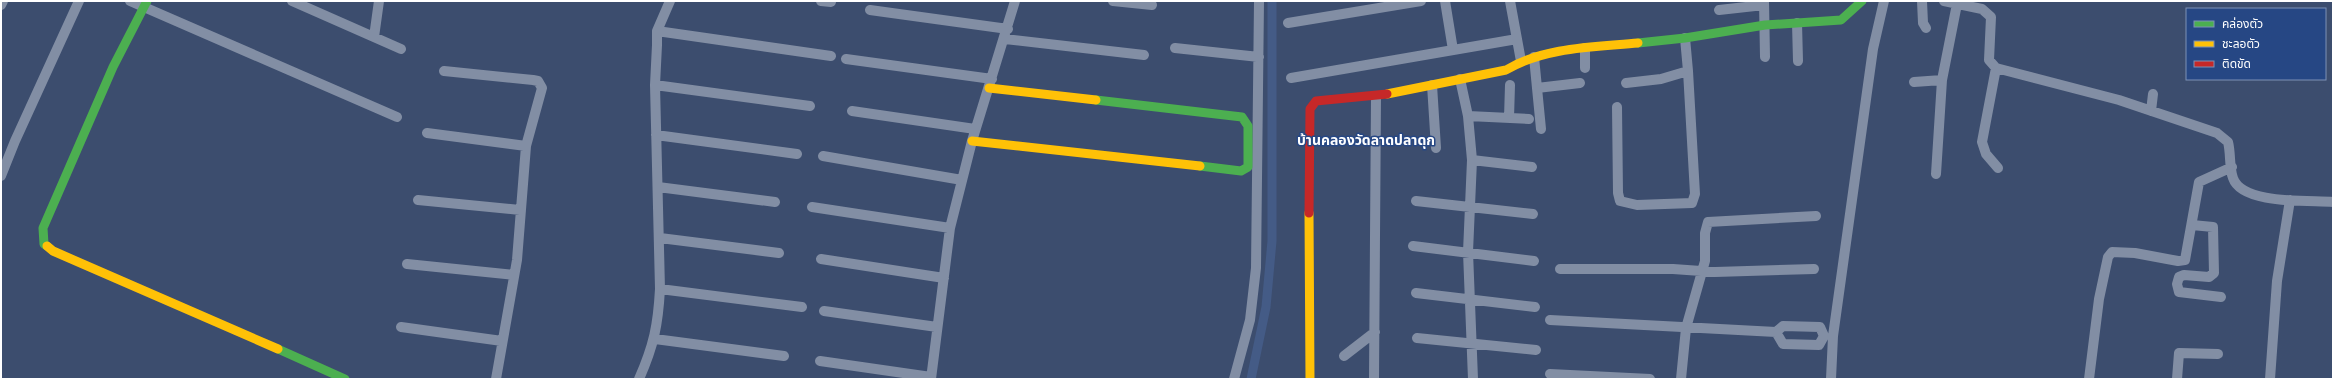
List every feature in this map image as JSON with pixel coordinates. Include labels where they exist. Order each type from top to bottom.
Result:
[{"type":"street","points":[[1,5],[3,1]]},
{"type":"street","points":[[1,176],[14,141],[78,1]]},
{"type":"street","points":[[130,1],[145,4],[397,117]]},
{"type":"street","points":[[292,1],[401,49]]},
{"type":"street","points":[[374,37],[379,1]]},
{"type":"street","points":[[639,379],[655,339],[660,289],[660,238],[655,85],[657,31],[670,1]]},
{"type":"street","points":[[820,361],[931,378],[950,228],[975,129],[1005,39],[1015,1]]},
{"type":"street","points":[[1112,1],[1152,6]]},
{"type":"street","points":[[1234,379],[1250,320],[1255,280],[1260,1]]},
{"type":"street","points":[[1288,23],[1421,1]]},
{"type":"street","points":[[1445,1],[1453,50]]},
{"type":"street","points":[[1510,1],[1521,61]]},
{"type":"street","points":[[1310,379],[1310,109],[1316,101],[1376,96],[1432,85],[1506,70],[1521,61],[1534,57],[1585,48],[1685,38],[1765,25],[1842,20],[1862,1]]},
{"type":"street","points":[[1831,379],[1829,336],[1873,49],[1884,1]]},
{"type":"street","points":[[1922,1],[1923,23],[1926,28]]},
{"type":"street","points":[[1944,1],[1982,9],[1991,17],[1989,60],[1996,68],[2119,100],[2217,133],[2228,142],[2233,179],[2246,194],[2290,200],[2333,202]]},
{"type":"street","points":[[1719,10],[1764,3],[1766,56]]},
{"type":"street","points":[[145,4],[113,67],[43,228],[44,244],[54,251],[345,379]]},
{"type":"street","points":[[1936,174],[1942,80],[1957,4]]},
{"type":"street","points":[[870,10],[1008,29]]},
{"type":"street","points":[[1797,23],[1798,61]]},
{"type":"street","points":[[657,31],[831,56]]},
{"type":"street","points":[[1617,107],[1618,193],[1620,201],[1637,205],[1692,203],[1695,194],[1685,38]]},
{"type":"street","points":[[1005,39],[1144,55]]},
{"type":"street","points":[[1291,78],[1517,39]]},
{"type":"street","points":[[1175,48],[1259,57]]},
{"type":"street","points":[[1585,48],[1585,68]]},
{"type":"street","points":[[1534,57],[1540,129]]},
{"type":"street","points":[[846,59],[990,84],[1242,117],[1248,126],[1248,167],[1241,171],[972,141]]},
{"type":"street","points":[[1996,68],[1982,142],[1986,154],[1998,168]]},
{"type":"street","points":[[444,70],[538,81],[543,93],[526,146],[518,245],[496,379]]},
{"type":"street","points":[[1626,83],[1661,79],[1688,71]]},
{"type":"street","points":[[1460,79],[1468,116],[1472,160],[1468,252],[1473,343],[1473,379]]},
{"type":"street","points":[[1914,82],[1942,80]]},
{"type":"street","points":[[1537,88],[1580,83]]},
{"type":"street","points":[[655,85],[810,106]]},
{"type":"street","points":[[1432,85],[1436,148]]},
{"type":"street","points":[[1509,118],[1510,85]]},
{"type":"street","points":[[2151,111],[2153,94]]},
{"type":"street","points":[[1374,379],[1376,96]]},
{"type":"street","points":[[852,110],[975,129]]},
{"type":"street","points":[[1468,116],[1529,119]]},
{"type":"street","points":[[427,133],[526,146]]},
{"type":"street","points":[[656,136],[797,154]]},
{"type":"street","points":[[823,156],[962,180]]},
{"type":"street","points":[[1472,160],[1532,167]]},
{"type":"street","points":[[2089,379],[2099,299],[2108,257],[2112,252],[2135,253],[2183,261],[2186,258],[2192,226],[2195,195],[2200,181],[2232,167]]},
{"type":"street","points":[[658,186],[775,202]]},
{"type":"street","points":[[418,200],[520,210]]},
{"type":"street","points":[[2270,379],[2277,281],[2290,200]]},
{"type":"street","points":[[1416,201],[1533,214]]},
{"type":"street","points":[[812,207],[950,228]]},
{"type":"street","points":[[1681,379],[1686,328],[1703,272],[1705,261],[1705,233],[1708,222],[1816,216]]},
{"type":"street","points":[[2192,226],[2213,227],[2214,272],[2209,277],[2184,275],[2179,277],[2177,284],[2178,292],[2221,297]]},
{"type":"street","points":[[660,238],[779,253]]},
{"type":"street","points":[[1413,246],[1534,261]]},
{"type":"street","points":[[821,259],[944,278]]},
{"type":"street","points":[[408,264],[514,275]]},
{"type":"street","points":[[1560,269],[1673,269],[1703,272],[1814,269]]},
{"type":"street","points":[[660,289],[802,307]]},
{"type":"street","points":[[1416,293],[1471,298],[1535,307]]},
{"type":"street","points":[[824,311],[937,327]]},
{"type":"street","points":[[1550,320],[1776,332],[1783,326],[1820,327],[1829,336]]},
{"type":"street","points":[[401,327],[502,341]]},
{"type":"street","points":[[1344,356],[1375,332]]},
{"type":"street","points":[[1776,332],[1783,344],[1819,345],[1829,336]]},
{"type":"street","points":[[1417,338],[1536,350]]},
{"type":"street","points":[[655,339],[784,356]]},
{"type":"street","points":[[2177,379],[2179,353],[2218,354]]},
{"type":"street","points":[[1550,374],[1650,379]]},
{"type":"waterway","points":[[1251,379],[1266,307],[1272,241],[1272,1]]},
{"type":"traffic: fast","points":[[47,246],[44,244],[43,228],[113,67],[147,1]]},
{"type":"traffic: fast","points":[[1638,43],[1685,38],[1765,25],[1841,20],[1862,1]]},
{"type":"traffic: fast","points":[[1096,100],[1242,117],[1248,126],[1248,167],[1241,171],[1200,166]]},
{"type":"traffic: fast","points":[[278,349],[345,379]]},
{"type":"traffic: slow","points":[[1387,94],[1506,70],[1521,62],[1553,52],[1587,47],[1638,43]]},
{"type":"traffic: slow","points":[[989,88],[1096,100]]},
{"type":"traffic: slow","points":[[972,141],[1200,166]]},
{"type":"traffic: slow","points":[[1309,213],[1310,379]]},
{"type":"traffic: slow","points":[[47,246],[53,251],[278,349]]},
{"type":"traffic: jam","points":[[1309,213],[1310,109],[1316,101],[1387,94]]},
{"type":"district","name":"บ้านคลองวัดลาดปลาดุก","points":[[1366,140]]}]
